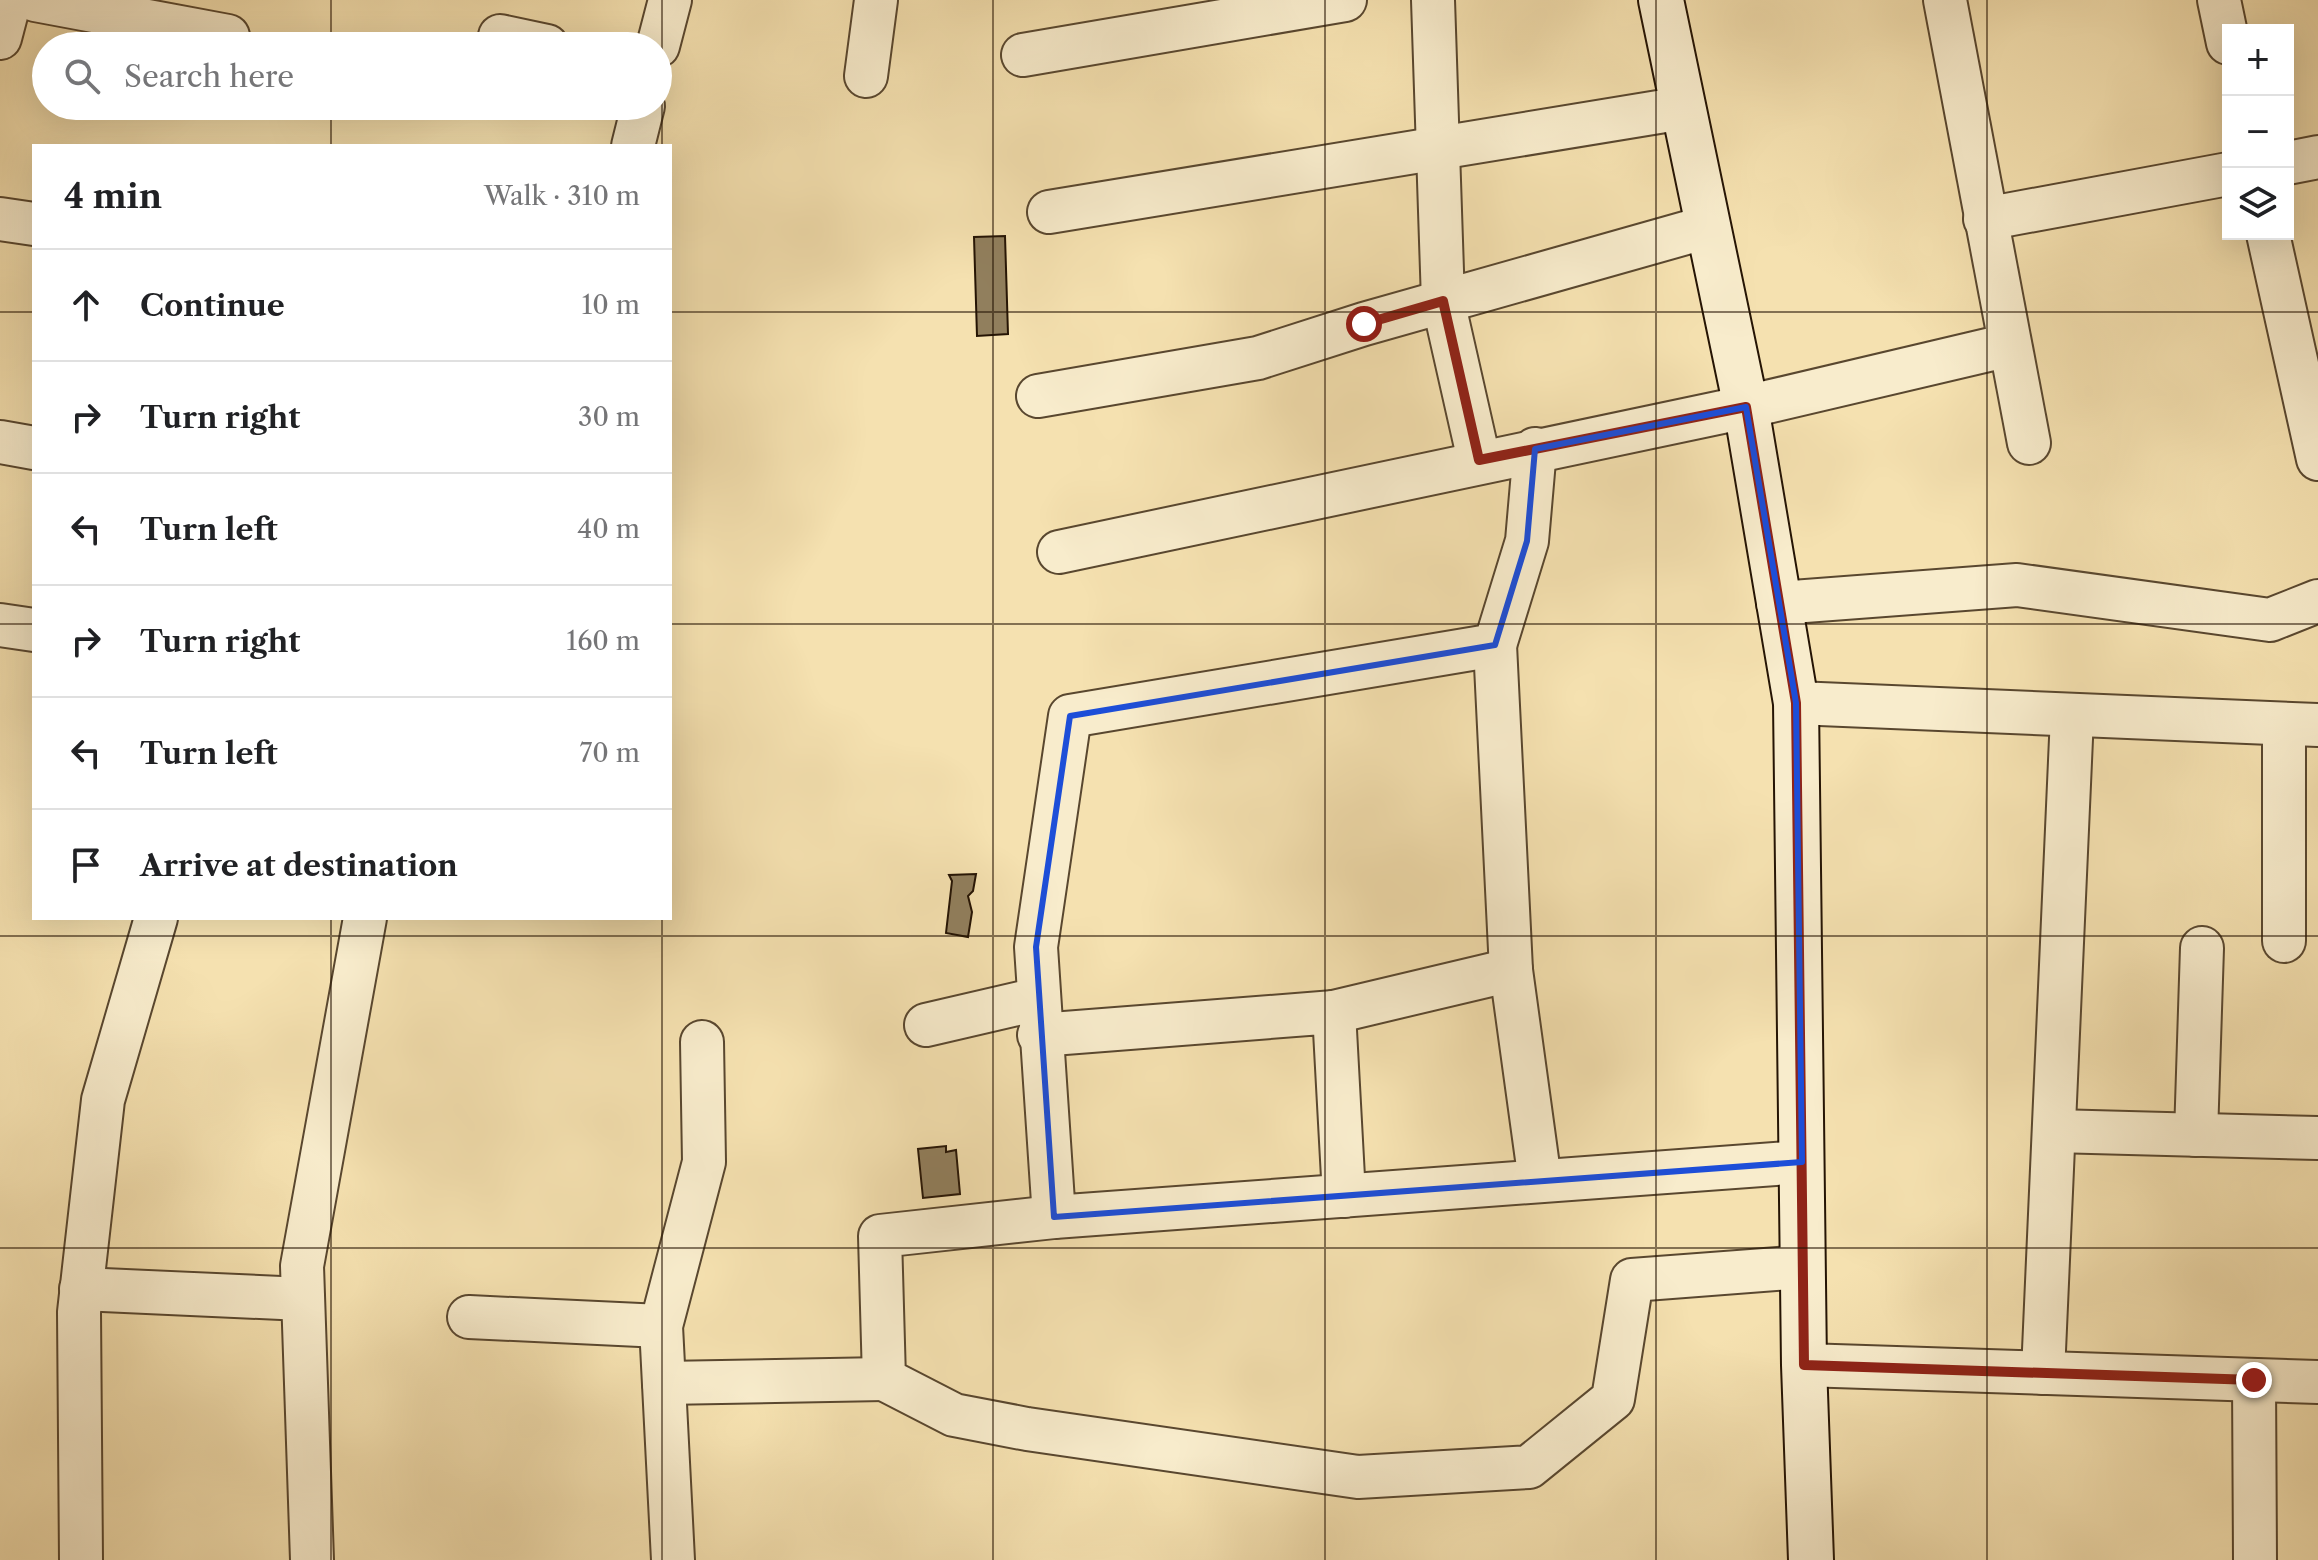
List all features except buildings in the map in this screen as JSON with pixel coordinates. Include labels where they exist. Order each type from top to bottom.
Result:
[{"type":"street","points":[[0,38],[10,0]]},
{"type":"street","points":[[35,0],[207,32]]},
{"type":"street","points":[[662,32],[670,0]]},
{"type":"street","points":[[866,76],[876,0]]},
{"type":"street","points":[[1023,55],[1345,0]]},
{"type":"street","points":[[1433,0],[1435,148],[1443,301],[1479,460]]},
{"type":"street","points":[[1661,0],[1746,407],[1796,703],[1804,1365],[1811,1560]]},
{"type":"street","points":[[1945,0],[2029,443]]},
{"type":"street","points":[[2219,0],[2224,24]]},
{"type":"street","points":[[1049,212],[1683,108]]},
{"type":"street","points":[[634,144],[640,120]]},
{"type":"street","points":[[2294,162],[2318,157]]},
{"type":"street","points":[[1985,219],[2222,175]]},
{"type":"street","points":[[0,219],[32,224]]},
{"type":"street","points":[[1038,396],[1258,358],[1443,301],[1707,227]]},
{"type":"street","points":[[2270,240],[2307,364],[2318,459]]},
{"type":"street","points":[[1059,552],[1479,460],[1746,407],[2009,345]]},
{"type":"street","points":[[0,442],[32,448]]},
{"type":"street","points":[[1535,449],[1527,541],[1495,645],[1511,970],[1540,1181]]},
{"type":"street","points":[[1778,603],[2017,585],[2270,620],[2318,601]]},
{"type":"street","points":[[0,625],[32,630]]},
{"type":"street","points":[[1054,1217],[1036,947],[1070,716],[1495,645]]},
{"type":"street","points":[[1796,703],[2301,725],[2284,941]]},
{"type":"street","points":[[2043,1373],[2072,716]]},
{"type":"street","points":[[81,1560],[81,1289],[103,1100],[155,920]]},
{"type":"street","points":[[312,1560],[302,1266],[365,920]]},
{"type":"street","points":[[2196,1135],[2202,948]]},
{"type":"street","points":[[926,1025],[1039,1017],[1334,1012],[1511,970]]},
{"type":"street","points":[[1334,1012],[1344,1196]]},
{"type":"street","points":[[673,1560],[661,1326],[704,1162],[702,1042]]},
{"type":"street","points":[[2054,1131],[2318,1138]]},
{"type":"street","points":[[884,1379],[880,1236],[1054,1217],[1802,1162]]},
{"type":"street","points":[[664,1383],[884,1379],[954,1415],[1358,1477],[1529,1467],[1613,1399],[1632,1280],[1803,1267]]},
{"type":"street","points":[[81,1289],[303,1299]]},
{"type":"street","points":[[469,1317],[661,1326]]},
{"type":"street","points":[[1804,1365],[2318,1382]]},
{"type":"street","points":[[2254,1380],[2255,1560]]},
{"type":"highlighted area","points":[[1746,407],[1796,703],[1802,1162],[1054,1217],[1036,947],[1070,716],[1495,645],[1527,541],[1535,449]]},
{"type":"route","points":[[1364,324],[1443,301],[1479,460],[1746,407],[1796,703],[1800,792],[1804,1365],[2254,1380]]}]
